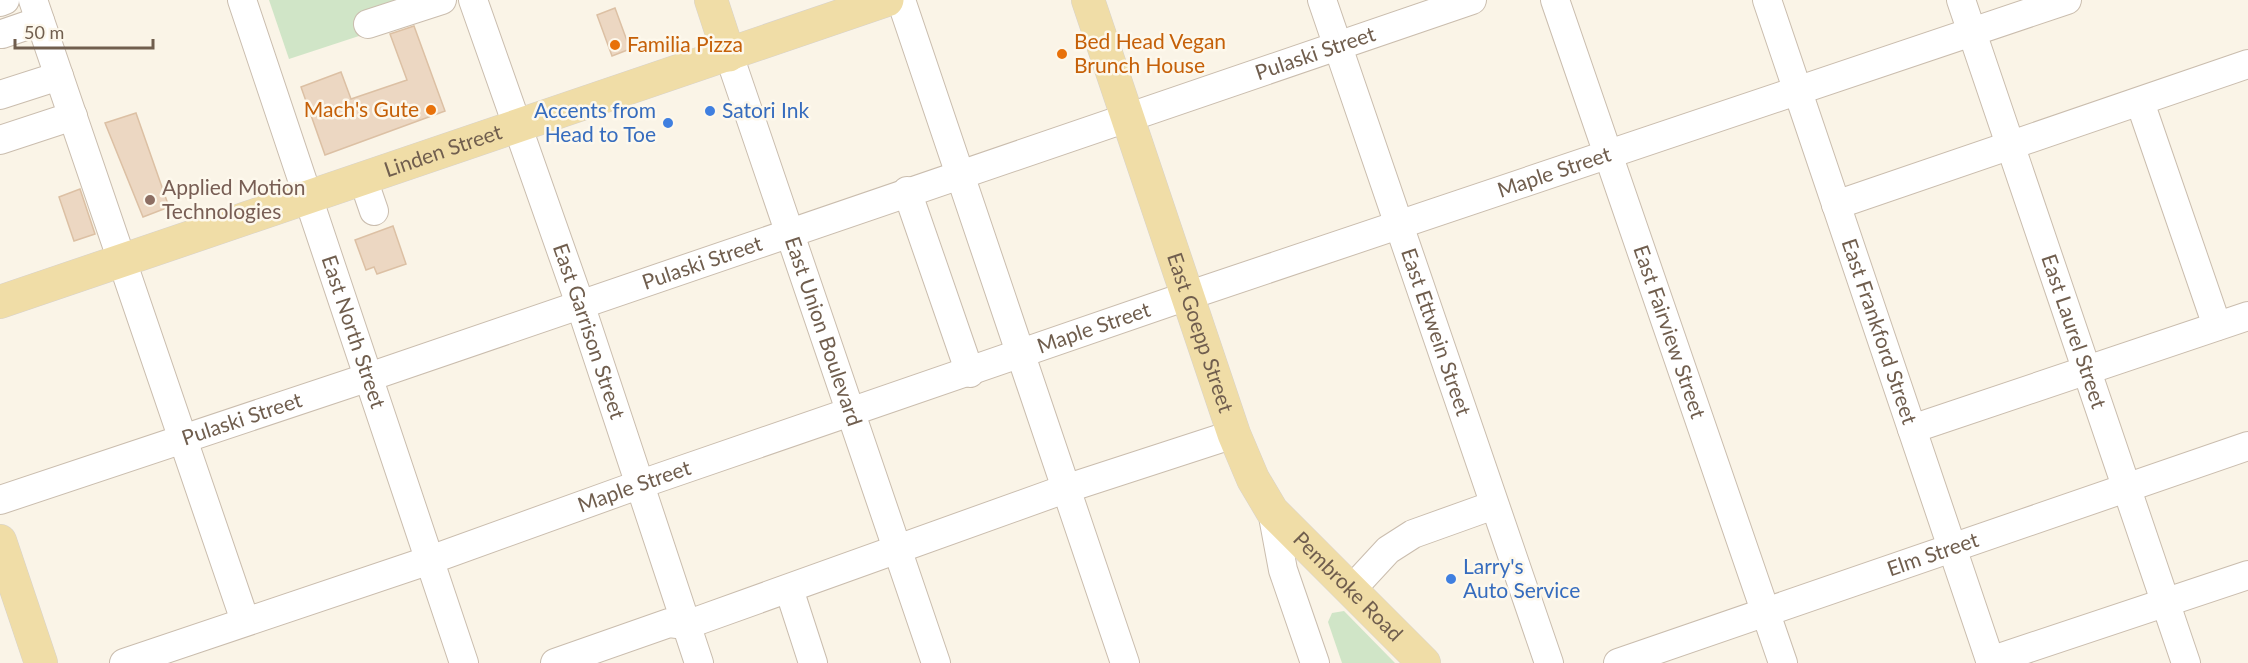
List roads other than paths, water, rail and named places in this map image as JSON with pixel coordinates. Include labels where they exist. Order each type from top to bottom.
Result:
[{"type":"main road","name":"East Union Boulevard","points":[[712,0],[729,55]]},
{"type":"main road","name":"Linden Street","points":[[0,302],[729,55],[825,10],[887,0]]},
{"type":"main road","name":"East Goepp Street","points":[[1088,0],[1234,434],[1257,488],[1272,511]]},
{"type":"main road","name":"Pembroke Road","points":[[1272,511],[1424,663]]},
{"type":"main road","points":[[0,541],[40,663]]},
{"type":"street","points":[[0,2],[5,0]]},
{"type":"street","name":"East North Street","points":[[242,0],[464,663]]},
{"type":"street","points":[[368,24],[442,0]]},
{"type":"street","name":"East Garrison Street","points":[[473,0],[580,304],[638,485],[699,663]]},
{"type":"street","points":[[901,0],[1125,663]]},
{"type":"street","name":"East Ettwein Street","points":[[1322,0],[1549,663]]},
{"type":"street","name":"Pulaski Street","points":[[0,500],[369,377],[907,191],[1472,0]]},
{"type":"street","name":"East Fairview Street","points":[[1556,0],[1783,663]]},
{"type":"street","name":"East Frankford Street","points":[[1767,0],[1991,662]]},
{"type":"street","name":"East Laurel Street","points":[[1961,0],[2186,663]]},
{"type":"street","name":"Maple Street","points":[[124,663],[430,560],[638,485],[1020,356],[1187,296],[2067,0]]},
{"type":"street","points":[[2,34],[36,10],[245,621]]},
{"type":"street","name":"East Union Boulevard","points":[[729,55],[936,663]]},
{"type":"street","points":[[1836,205],[2248,64]]},
{"type":"street","points":[[0,95],[58,76]]},
{"type":"street","points":[[2140,102],[2217,327]]},
{"type":"street","points":[[0,140],[73,116]]},
{"type":"street","points":[[363,179],[374,211]]},
{"type":"street","points":[[907,191],[970,373]]},
{"type":"street","points":[[1912,429],[2248,316]]},
{"type":"street","points":[[555,663],[588,658],[669,623],[686,625],[1065,489],[1234,434]]},
{"type":"street","name":"Elm Street","points":[[1618,663],[2248,446]]},
{"type":"street","points":[[1351,590],[1388,550],[1413,534],[1494,505]]},
{"type":"street","name":"East Goepp Street","points":[[1272,511],[1283,570],[1315,663]]},
{"type":"street","points":[[1991,662],[2248,574]]},
{"type":"street","points":[[789,589],[813,663]]},
{"type":"place","name":"Familia Pizza","points":[[615,45]]},
{"type":"place","name":"Bed Head Vegan Brunch House","points":[[1062,54]]},
{"type":"place","name":"Mach's Gute","points":[[431,110]]},
{"type":"place","name":"Satori Ink","points":[[710,111]]},
{"type":"place","name":"Accents from Head to Toe","points":[[668,123]]},
{"type":"place","name":"Applied Motion Technologies","points":[[150,200]]},
{"type":"place","name":"Larry's Auto Service","points":[[1451,579]]}]
